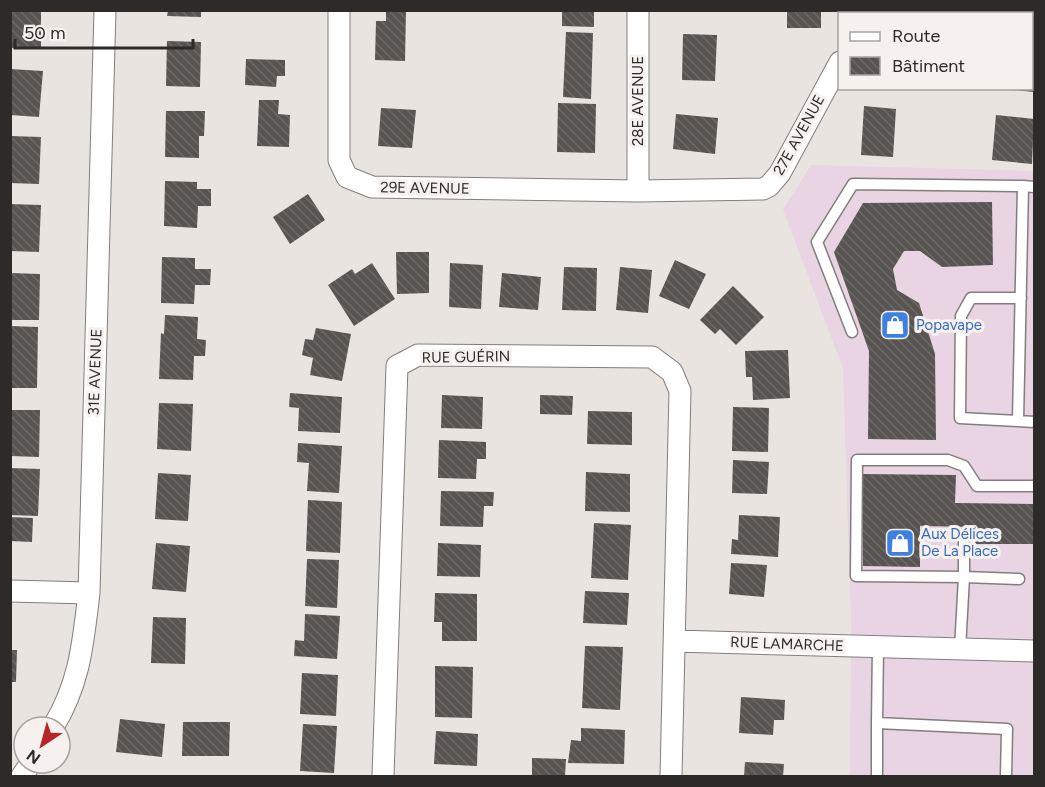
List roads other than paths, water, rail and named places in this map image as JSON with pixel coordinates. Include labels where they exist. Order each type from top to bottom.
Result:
[{"type":"street","name":"31E AVENUE","points":[[60,715],[81,663],[89,593],[105,10]]},
{"type":"street","name":"29E AVENUE","points":[[339,10],[338,151],[342,170],[354,182],[382,188],[638,191]]},
{"type":"street","name":"28E AVENUE","points":[[638,10],[638,191]]},
{"type":"street","name":"27E AVENUE","points":[[638,191],[754,191],[769,186],[780,173],[838,66]]},
{"type":"street","name":"RUE GUÉRIN","points":[[383,777],[397,366],[418,355],[652,357],[672,372],[680,392],[675,641]]},
{"type":"street","points":[[10,591],[89,593]]},
{"type":"street","points":[[670,777],[675,641]]},
{"type":"street","name":"RUE LAMARCHE","points":[[675,641],[1035,651]]},
{"type":"lane","points":[[852,332],[817,242],[853,183],[1029,187],[1021,298],[1018,421]]},
{"type":"lane","points":[[1021,298],[971,298],[961,316],[960,418],[1035,422]]},
{"type":"lane","points":[[1019,579],[856,576],[857,460],[948,460],[964,466],[977,486],[1035,486]]},
{"type":"lane","points":[[960,650],[964,534]]},
{"type":"lane","points":[[877,777],[878,647]]},
{"type":"lane","points":[[877,723],[1007,729],[1006,777]]},
{"type":"place","name":"Popavape","points":[[895,325]]},
{"type":"place","name":"Aux Délices De La Place","points":[[900,543]]}]
